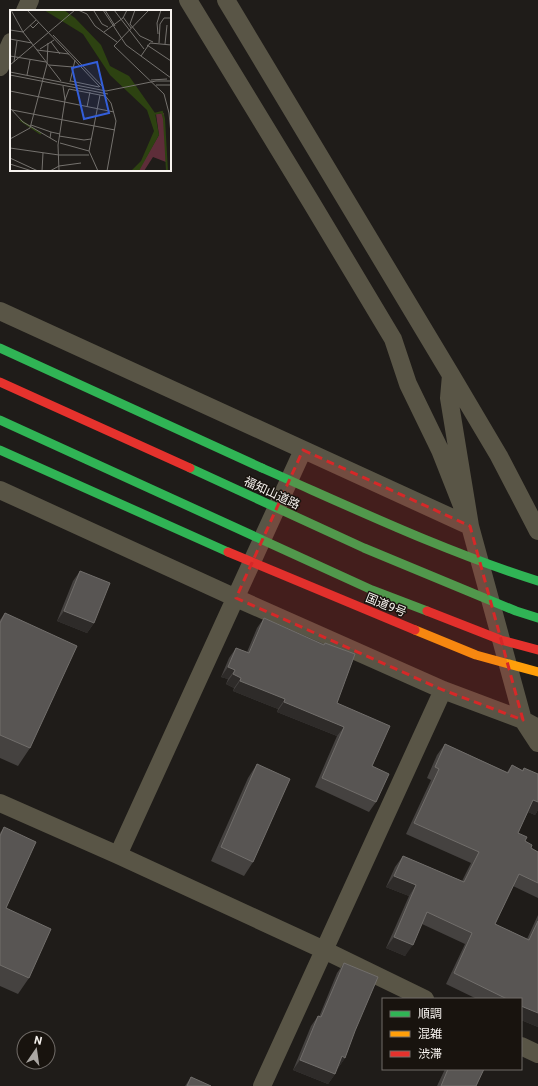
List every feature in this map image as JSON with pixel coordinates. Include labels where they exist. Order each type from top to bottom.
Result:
[{"type":"highway","points":[[0,348],[363,513],[467,555],[538,581]]},
{"type":"highway","name":"福知山道路","points":[[0,382],[364,548],[508,608],[538,618]]},
{"type":"highway","points":[[0,420],[372,590],[501,640],[538,650]]},
{"type":"highway","name":"国道9号","points":[[0,450],[228,552],[363,610],[476,654],[538,672]]},
{"type":"street","points":[[25,10],[30,0]]},
{"type":"street","points":[[188,0],[316,209],[393,339],[408,384],[440,450],[470,526],[538,743]]},
{"type":"street","points":[[226,0],[451,375],[498,456],[538,531]]},
{"type":"street","points":[[0,67],[10,44]]},
{"type":"street","points":[[0,311],[470,526]]},
{"type":"street","points":[[451,375],[449,398],[470,526]]},
{"type":"street","points":[[118,855],[303,450]]},
{"type":"street","points":[[0,490],[236,598],[443,690],[531,724]]},
{"type":"street","points":[[262,1086],[443,690]]},
{"type":"street","points":[[0,803],[118,855],[324,950],[423,998]]},
{"type":"street","points":[[522,1046],[538,1054]]},
{"type":"highlighted area","points":[[303,450],[470,526],[523,720],[443,690],[236,598]]},
{"type":"building","points":[[80,571],[110,583],[94,623],[64,611]]},
{"type":"building","points":[[5,613],[77,646],[30,748],[0,735],[0,623]]},
{"type":"building","points":[[264,618],[324,645],[325,643],[355,654],[337,703],[390,726],[372,766],[389,774],[376,802],[322,778],[344,727],[284,702],[285,699],[240,681],[241,678],[233,674],[235,670],[228,667],[236,648],[249,653]]},
{"type":"building","points":[[445,744],[508,773],[512,765],[523,771],[524,768],[538,774],[538,802],[533,800],[518,833],[527,837],[525,841],[532,845],[531,848],[538,852],[538,883],[519,874],[495,924],[529,940],[538,921],[538,1013],[522,1006],[522,998],[505,998],[454,973],[472,933],[427,912],[413,945],[394,937],[416,885],[394,876],[403,856],[464,882],[479,852],[414,823],[439,769],[435,767]]},
{"type":"building","points":[[257,764],[290,779],[253,862],[221,847]]},
{"type":"building","points":[[4,827],[36,842],[6,908],[51,929],[29,978],[0,965],[0,836]]},
{"type":"building","points":[[344,963],[378,977],[345,1058],[342,1056],[335,1074],[300,1060],[318,1016],[321,1017]]},
{"type":"building","points":[[448,1070],[484,1070],[476,1086],[441,1086]]},
{"type":"building","points":[[191,1077],[211,1086],[187,1086]]},
{"type":"traffic: fast","points":[[0,348],[262,468]]},
{"type":"traffic: fast","points":[[0,420],[372,590],[427,611]]},
{"type":"traffic: fast","points":[[0,450],[228,552]]},
{"type":"traffic: fast","points":[[190,468],[364,548],[516,611],[538,618]]},
{"type":"traffic: fast","points":[[262,468],[433,543],[538,581]]},
{"type":"traffic: slow","points":[[415,630],[476,655],[538,672]]},
{"type":"traffic: jam","points":[[0,382],[190,468]]},
{"type":"traffic: jam","points":[[228,552],[415,630]]},
{"type":"traffic: jam","points":[[427,611],[501,640],[538,650]]}]
